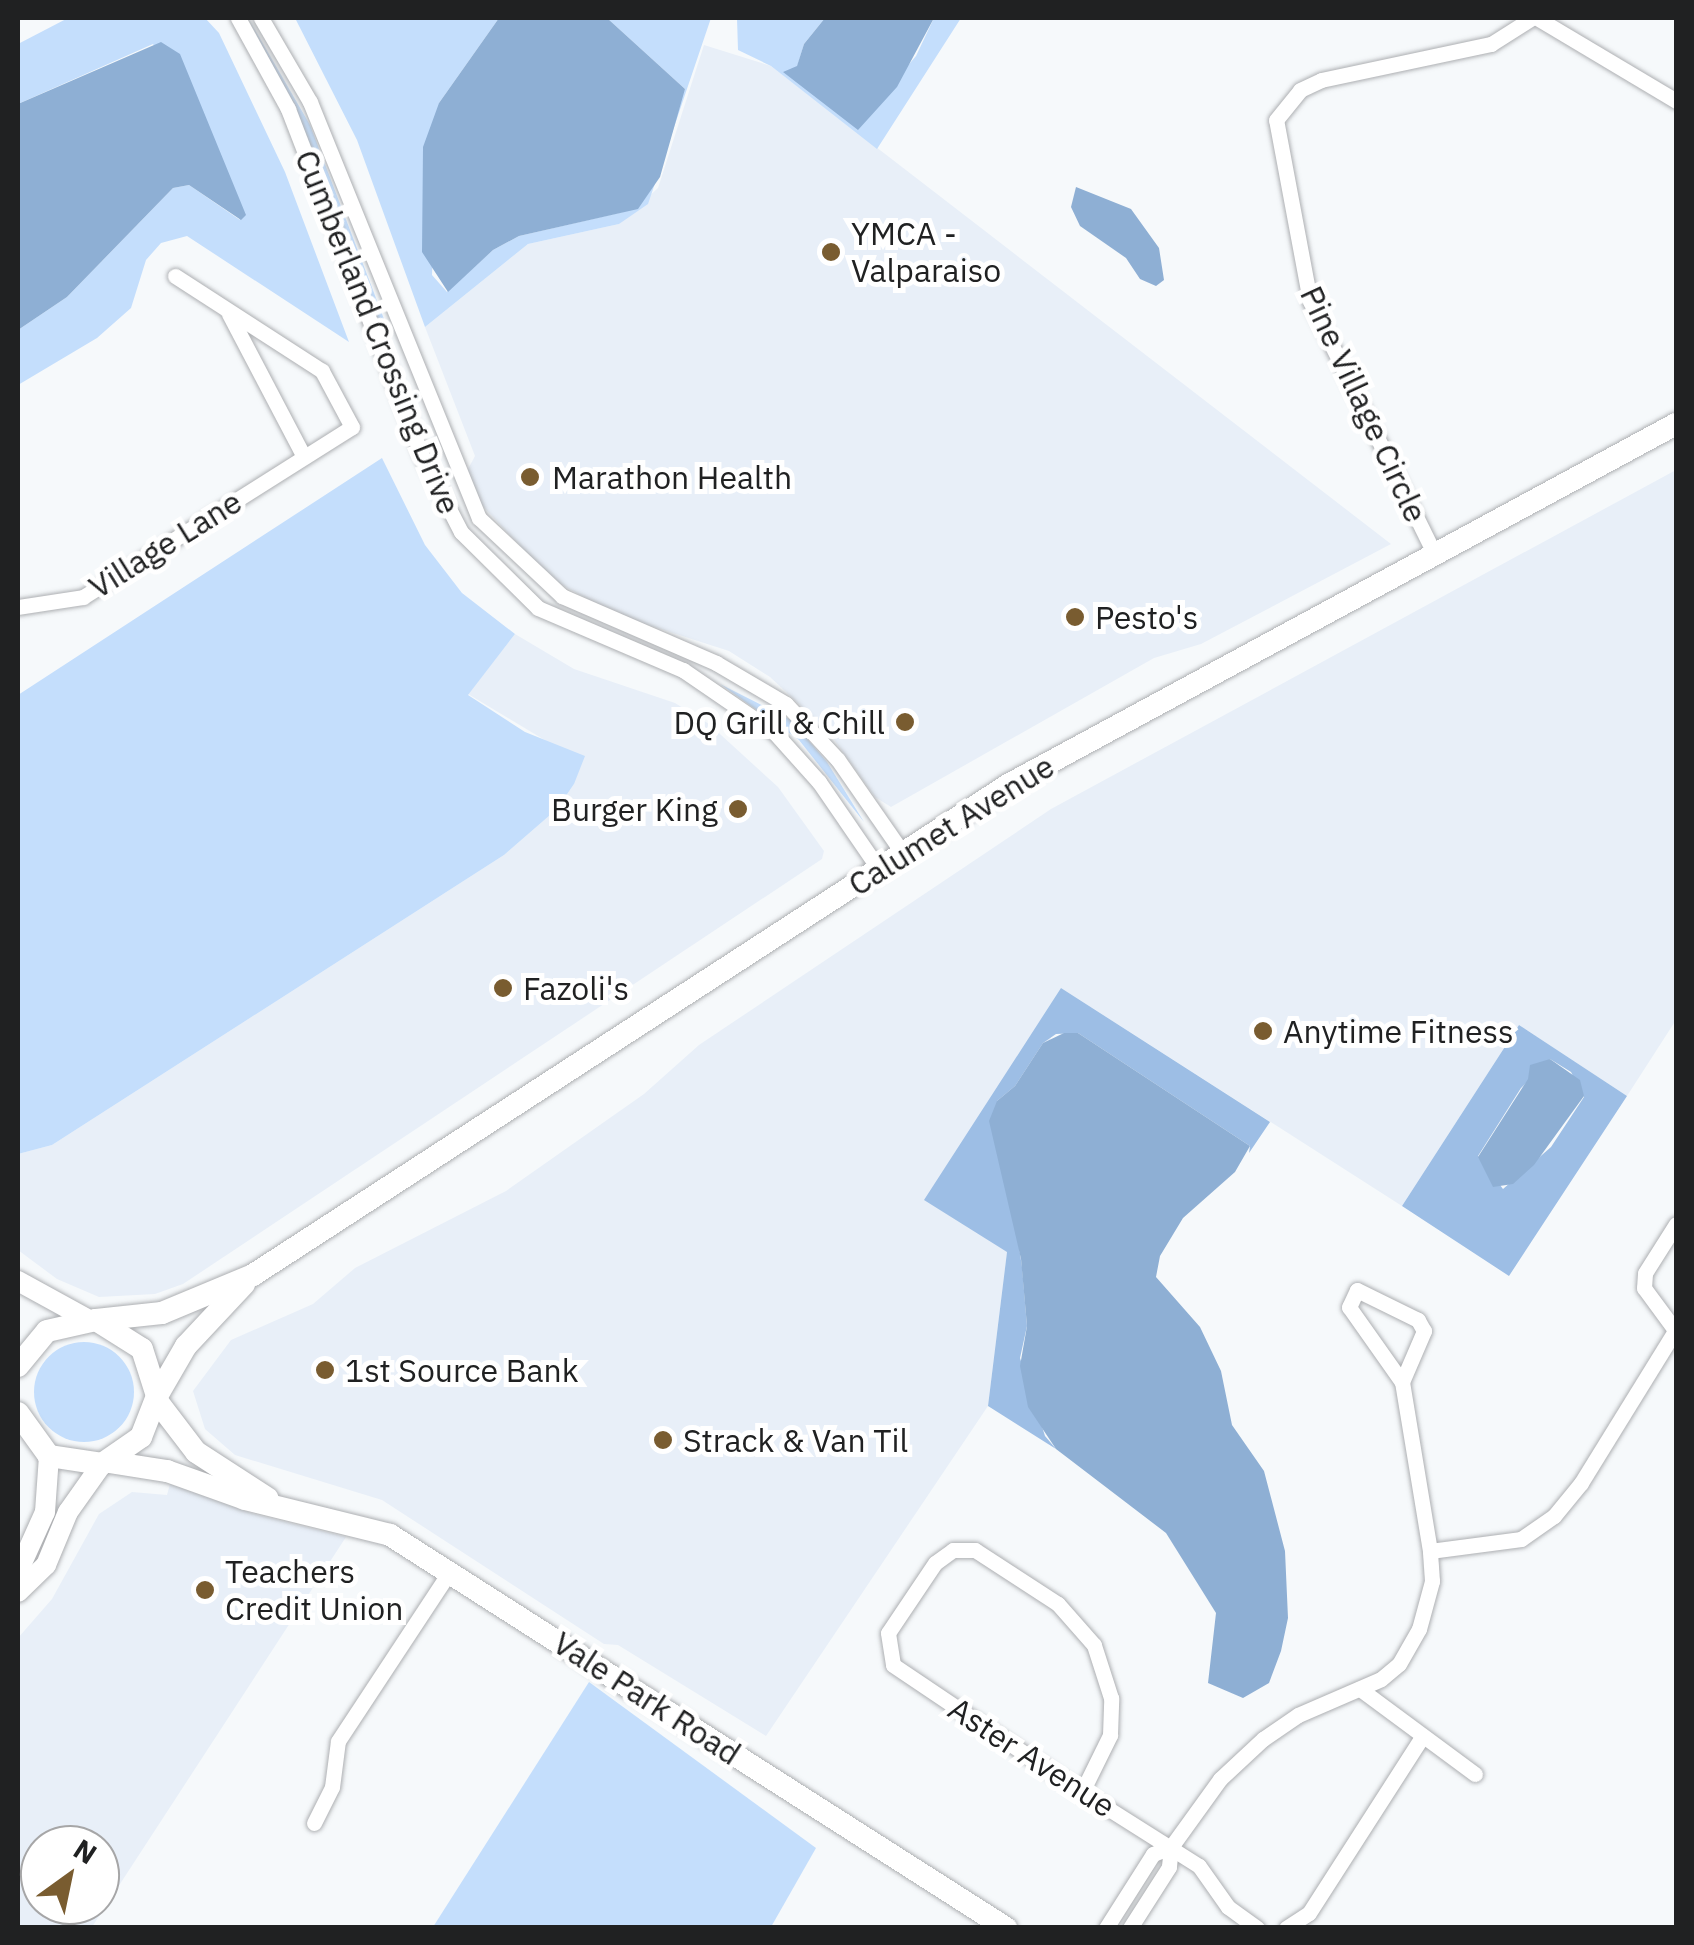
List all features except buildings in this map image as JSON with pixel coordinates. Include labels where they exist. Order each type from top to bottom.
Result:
[{"type":"main road","name":"Calumet Avenue","points":[[18,1366],[46,1331],[91,1320],[162,1312],[253,1275],[729,971],[902,852],[1008,785],[1676,424]]},
{"type":"main road","name":"Calumet Avenue","points":[[106,1463],[141,1437],[186,1346],[253,1275]]},
{"type":"main road","name":"Vale Park Road","points":[[91,1320],[142,1349],[157,1398],[196,1452],[274,1503]]},
{"type":"main road","points":[[18,1413],[46,1454],[18,1457]]},
{"type":"main road","name":"Vale Park Road","points":[[46,1454],[167,1471],[363,1524],[450,1571],[1006,1928]]},
{"type":"street","name":"Cumberland Crossing Drive","points":[[238,18],[288,109],[423,458],[461,532],[538,608],[684,670],[775,732],[820,782],[878,868]]},
{"type":"street","name":"Cumberland Crossing Drive","points":[[261,18],[310,102],[458,478],[479,518],[522,566],[562,596],[716,663],[786,704],[838,760],[902,852]]},
{"type":"street","name":"Pine Village Circle","points":[[1435,554],[1310,301],[1276,120],[1300,90],[1322,80],[1491,44],[1535,18],[1676,100]]},
{"type":"street","name":"Village Lane","points":[[18,607],[83,597],[352,426],[322,371],[175,276]]},
{"type":"street","name":"Village Lane","points":[[229,314],[304,457]]},
{"type":"street","points":[[1430,1551],[1521,1539],[1554,1516],[1582,1484],[1676,1330],[1644,1288],[1645,1273],[1676,1224]]},
{"type":"street","points":[[18,1280],[91,1320]]},
{"type":"street","points":[[1130,1928],[1170,1867],[1171,1847],[1220,1779],[1263,1739],[1298,1715],[1360,1689],[1399,1664],[1419,1629],[1432,1581],[1430,1551],[1402,1382],[1349,1307],[1357,1290],[1418,1320],[1424,1330],[1402,1382]]},
{"type":"street","points":[[18,1572],[44,1512],[46,1454]]},
{"type":"street","points":[[18,1592],[46,1565],[72,1506],[106,1463]]},
{"type":"street","name":"Aster Avenue","points":[[1082,1792],[1110,1735],[1112,1698],[1094,1645],[1042,1593],[976,1550],[953,1550],[935,1563],[888,1633],[893,1666],[1082,1792],[1171,1847],[1203,1870],[1228,1906],[1257,1928]]},
{"type":"street","points":[[314,1823],[332,1786],[338,1740],[450,1571]]},
{"type":"street","points":[[1360,1689],[1475,1774]]},
{"type":"street","points":[[1286,1928],[1309,1913],[1422,1738]]},
{"type":"street","points":[[1106,1928],[1153,1854],[1171,1847]]},
{"type":"shaded area","points":[[68,18],[205,18],[219,33],[285,172],[349,342],[187,236],[161,243],[146,260],[131,308],[97,338],[18,385],[18,330],[67,297],[173,188],[189,185],[240,220],[153,44],[18,104],[18,44]]},
{"type":"shaded area","points":[[248,18],[310,125],[392,340],[376,318],[297,113]]},
{"type":"shaded area","points":[[295,18],[499,18],[439,103],[432,275],[447,292],[493,250],[519,236],[623,212],[685,89],[607,18],[711,18],[648,204],[619,224],[528,244],[425,327],[357,140]]},
{"type":"shaded area","points":[[499,18],[607,18],[685,89],[660,177],[638,209],[519,236],[493,250],[448,292],[422,252],[423,147],[439,103]]},
{"type":"shaded area","points":[[737,18],[825,18],[804,44],[797,67],[785,72],[865,116],[916,56],[934,18],[961,18],[877,149],[771,66],[738,50]]},
{"type":"shaded area","points":[[825,18],[934,18],[897,87],[858,130],[783,72],[797,66],[804,44]]},
{"type":"shaded area","points":[[161,42],[180,54],[246,215],[241,220],[189,185],[173,188],[67,297],[18,330],[18,104]]},
{"type":"shaded area","points":[[704,45],[771,66],[1391,544],[1201,644],[1154,658],[891,807],[875,797],[828,731],[770,677],[729,651],[617,615],[551,579],[477,500],[467,471],[475,456],[425,327],[528,244],[619,224],[658,188]]},
{"type":"shaded area","points":[[1076,187],[1131,209],[1159,248],[1164,280],[1156,286],[1140,279],[1126,258],[1080,226],[1071,207]]},
{"type":"shaded area","points":[[382,458],[425,545],[462,593],[515,634],[468,695],[525,732],[585,756],[574,784],[557,809],[504,855],[52,1145],[18,1154],[18,695]]},
{"type":"shaded area","points":[[1676,470],[1676,1020],[1627,1096],[1519,1025],[1402,1206],[1061,988],[1007,1252],[988,1406],[766,1736],[618,1645],[604,1644],[382,1500],[235,1455],[205,1429],[193,1391],[231,1340],[313,1304],[355,1268],[506,1191],[644,1094],[699,1045],[1051,809]]},
{"type":"shaded area","points":[[515,634],[574,669],[675,703],[709,724],[778,787],[824,851],[822,859],[183,1284],[155,1294],[99,1297],[57,1279],[18,1250],[18,1154],[52,1145],[504,855],[557,809],[574,784],[553,745],[468,694]]},
{"type":"shaded area","points":[[720,684],[791,720],[827,762],[864,822],[799,740]]},
{"type":"shaded area","points":[[1061,988],[1270,1122],[1249,1153],[1250,1146],[1078,1033],[1056,1034],[1043,1043],[1015,1086],[997,1101],[1022,1267],[1027,1326],[1020,1358],[1045,1436],[1056,1449],[988,1406],[1007,1252],[924,1200]]},
{"type":"shaded area","points":[[1519,1025],[1627,1096],[1509,1276],[1402,1206]],"holes":[[[1550,1059],[1571,1072],[1584,1097],[1551,1147],[1503,1189],[1478,1156],[1521,1088]]]},
{"type":"shaded area","points":[[1064,1033],[1078,1033],[1250,1146],[1235,1172],[1183,1218],[1160,1256],[1156,1277],[1200,1327],[1221,1371],[1232,1425],[1264,1471],[1285,1551],[1288,1618],[1281,1651],[1269,1683],[1243,1698],[1208,1683],[1216,1613],[1166,1533],[1056,1449],[1028,1407],[1020,1366],[1027,1326],[1021,1259],[989,1121],[997,1101],[1015,1086],[1043,1043]]},
{"type":"shaded area","points":[[1550,1059],[1580,1080],[1584,1096],[1534,1165],[1513,1184],[1493,1187],[1478,1157],[1528,1079],[1530,1065]]},
{"type":"shaded area","points":[[84,1342],[103,1346],[119,1357],[130,1373],[134,1392],[130,1411],[119,1427],[103,1438],[84,1442],[65,1438],[49,1427],[38,1411],[34,1392],[38,1373],[49,1357],[65,1346]]},
{"type":"shaded area","points":[[170,1484],[254,1514],[346,1537],[120,1884],[120,1825],[20,1825],[20,1925],[93,1925],[18,1928],[18,1638],[52,1599],[99,1514],[132,1492],[167,1495]]},
{"type":"shaded area","points":[[589,1682],[816,1848],[771,1927],[433,1927]]},
{"type":"place","name":"YMCA - Valparaiso","points":[[831,252]]},
{"type":"place","name":"Marathon Health","points":[[530,477]]},
{"type":"place","name":"Pesto's","points":[[1075,617]]},
{"type":"place","name":"DQ Grill & Chill","points":[[905,722]]},
{"type":"place","name":"Burger King","points":[[738,809]]},
{"type":"place","name":"Fazoli's","points":[[503,988]]},
{"type":"place","name":"Anytime Fitness","points":[[1263,1031]]},
{"type":"place","name":"1st Source Bank","points":[[325,1370]]},
{"type":"place","name":"Strack & Van Til","points":[[663,1440]]},
{"type":"place","name":"Teachers Credit Union","points":[[205,1590]]}]
